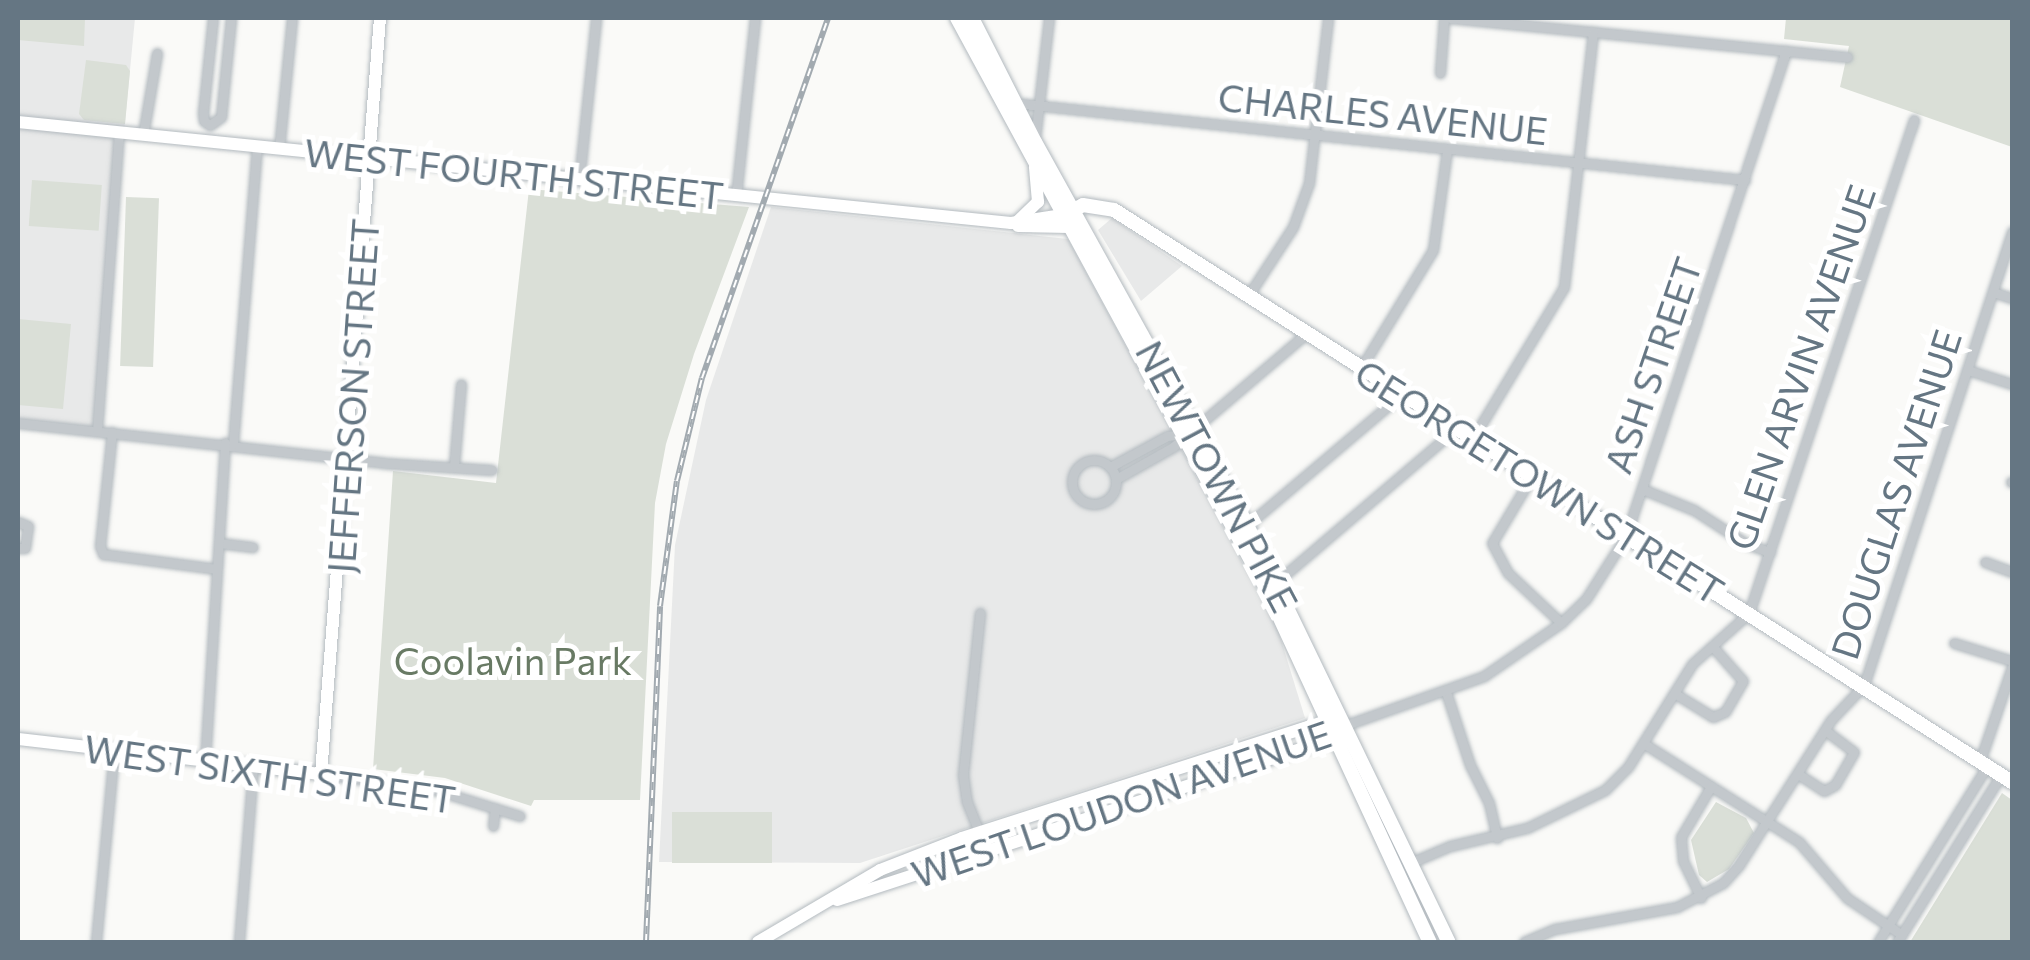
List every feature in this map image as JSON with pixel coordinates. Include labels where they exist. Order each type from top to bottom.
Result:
[{"type":"main road","name":"JEFFERSON STREET","points":[[321,774],[380,18]]},
{"type":"main road","name":"NEWTOWN PIKE","points":[[957,18],[1035,167],[1068,217],[1190,431],[1346,724],[1448,942]]},
{"type":"main road","name":"NEWTOWN PIKE","points":[[972,18],[1068,217]]},
{"type":"main road","name":"WEST FOURTH STREET","points":[[18,122],[1011,224],[1034,230],[1068,217]]},
{"type":"main road","points":[[1011,224],[1032,212],[1038,202],[1035,167]]},
{"type":"main road","name":"GEORGETOWN STREET","points":[[1068,217],[1097,205],[1114,210],[2007,778]]},
{"type":"main road","name":"NEWTOWN PIKE","points":[[1272,586],[1330,730],[1430,942]]},
{"type":"main road","name":"WEST LOUDON AVENUE","points":[[811,908],[986,852],[1346,724]]},
{"type":"main road","name":"WEST LOUDON AVENUE","points":[[758,942],[880,870],[980,833],[1330,730]]},
{"type":"main road","name":"WEST SIXTH STREET","points":[[18,739],[321,774]]},
{"type":"street","points":[[213,18],[202,118],[210,124],[222,116],[231,18]]},
{"type":"street","points":[[279,149],[292,18]]},
{"type":"street","points":[[578,180],[596,18]]},
{"type":"street","points":[[736,196],[755,18]]},
{"type":"street","points":[[1035,142],[1049,18]]},
{"type":"street","points":[[1248,296],[1300,211],[1315,137],[1328,18]]},
{"type":"street","points":[[1440,73],[1447,18],[1847,57]]},
{"type":"street","points":[[1472,438],[1562,295],[1593,32]]},
{"type":"street","points":[[210,48],[228,50]]},
{"type":"street","name":"ASH STREET","points":[[1346,724],[1446,692],[1494,670],[1580,607],[1626,536],[1786,51]]},
{"type":"street","points":[[144,135],[157,53]]},
{"type":"street","name":"CHARLES AVENUE","points":[[1014,102],[1447,152],[1746,180]]},
{"type":"street","name":"GLEN ARVIN AVENUE","points":[[1410,863],[1450,846],[1527,828],[1604,790],[1628,767],[1692,664],[1749,613],[1914,120]]},
{"type":"street","points":[[96,430],[120,133]]},
{"type":"street","points":[[205,761],[219,543],[257,147]]},
{"type":"street","points":[[1360,368],[1433,250],[1447,152]]},
{"type":"street","name":"DOUGLAS AVENUE","points":[[1524,942],[1555,929],[1677,907],[1701,898],[1731,875],[1825,730],[1864,685],[2012,232]]},
{"type":"street","points":[[1993,292],[2012,298]]},
{"type":"street","points":[[1116,478],[1110,467],[1100,461],[1083,463],[1073,474],[1073,490],[1082,501],[1097,505],[1110,498],[1116,478],[1173,447],[1307,333]]},
{"type":"street","points":[[1968,370],[2012,384]]},
{"type":"street","points":[[454,466],[462,384]]},
{"type":"street","points":[[1242,529],[1402,394]]},
{"type":"street","points":[[18,422],[348,459],[492,470]]},
{"type":"street","points":[[1272,586],[1457,428]]},
{"type":"street","points":[[1110,467],[1167,436],[1190,431]]},
{"type":"street","points":[[112,432],[101,550],[110,558],[217,569]]},
{"type":"street","points":[[1532,476],[1492,544],[1508,573],[1561,623]]},
{"type":"street","points":[[1642,489],[1694,510],[1745,542],[1770,552]]},
{"type":"street","points":[[18,522],[28,526],[26,548],[18,548]]},
{"type":"street","points":[[219,543],[253,546]]},
{"type":"street","points":[[1985,562],[2012,572]]},
{"type":"street","points":[[980,613],[964,775],[968,802],[986,852]]},
{"type":"street","points":[[1878,942],[1984,763],[2012,664],[1954,643]]},
{"type":"street","points":[[1674,692],[1713,717],[1725,712],[1743,680],[1714,647]]},
{"type":"street","points":[[1446,692],[1466,754],[1489,804],[1497,838]]},
{"type":"street","points":[[1798,774],[1824,791],[1835,786],[1854,752],[1825,730]]},
{"type":"street","points":[[1644,743],[1799,842],[1847,898],[1900,939],[2007,778]]},
{"type":"street","points":[[96,942],[114,750]]},
{"type":"street","points":[[239,942],[253,766]]},
{"type":"street","name":"WEST SIXTH STREET","points":[[321,774],[429,788],[520,816]]},
{"type":"street","points":[[1701,898],[1683,861],[1681,838],[1711,786]]},
{"type":"street","points":[[493,826],[495,808]]},
{"type":"shaded area","points":[[18,18],[135,18],[95,434],[18,426]]},
{"type":"shaded area","points":[[771,207],[1068,239],[1277,627],[1305,718],[860,863],[659,862],[675,545],[706,400]]},
{"type":"shaded area","points":[[1112,218],[1182,266],[1141,301],[1098,230]]},
{"type":"green space","points":[[18,18],[85,18],[84,46],[18,40]]},
{"type":"green space","points":[[1786,18],[2012,18],[2012,147],[1840,87],[1849,46],[1784,39]]},
{"type":"green space","points":[[86,60],[126,65],[130,71],[125,124],[84,120],[79,114]]},
{"type":"green space","points":[[32,180],[102,185],[99,231],[29,226]]},
{"type":"green space","name":"Coolavin Park","points":[[529,189],[749,207],[694,354],[666,444],[655,503],[640,800],[534,800],[531,806],[445,778],[373,769],[393,471],[496,483]]},
{"type":"green space","points":[[126,197],[159,198],[153,367],[120,366]]},
{"type":"green space","points":[[18,319],[71,324],[63,409],[18,405]]},
{"type":"green space","points":[[2002,793],[2012,800],[2012,942],[1910,942]]},
{"type":"green space","points":[[1716,802],[1746,818],[1754,833],[1729,869],[1707,882],[1699,875],[1691,840]]},
{"type":"green space","points":[[672,812],[772,812],[772,863],[672,863]]},
{"type":"railway","points":[[646,942],[660,606],[677,481],[702,378],[828,18]]}]
